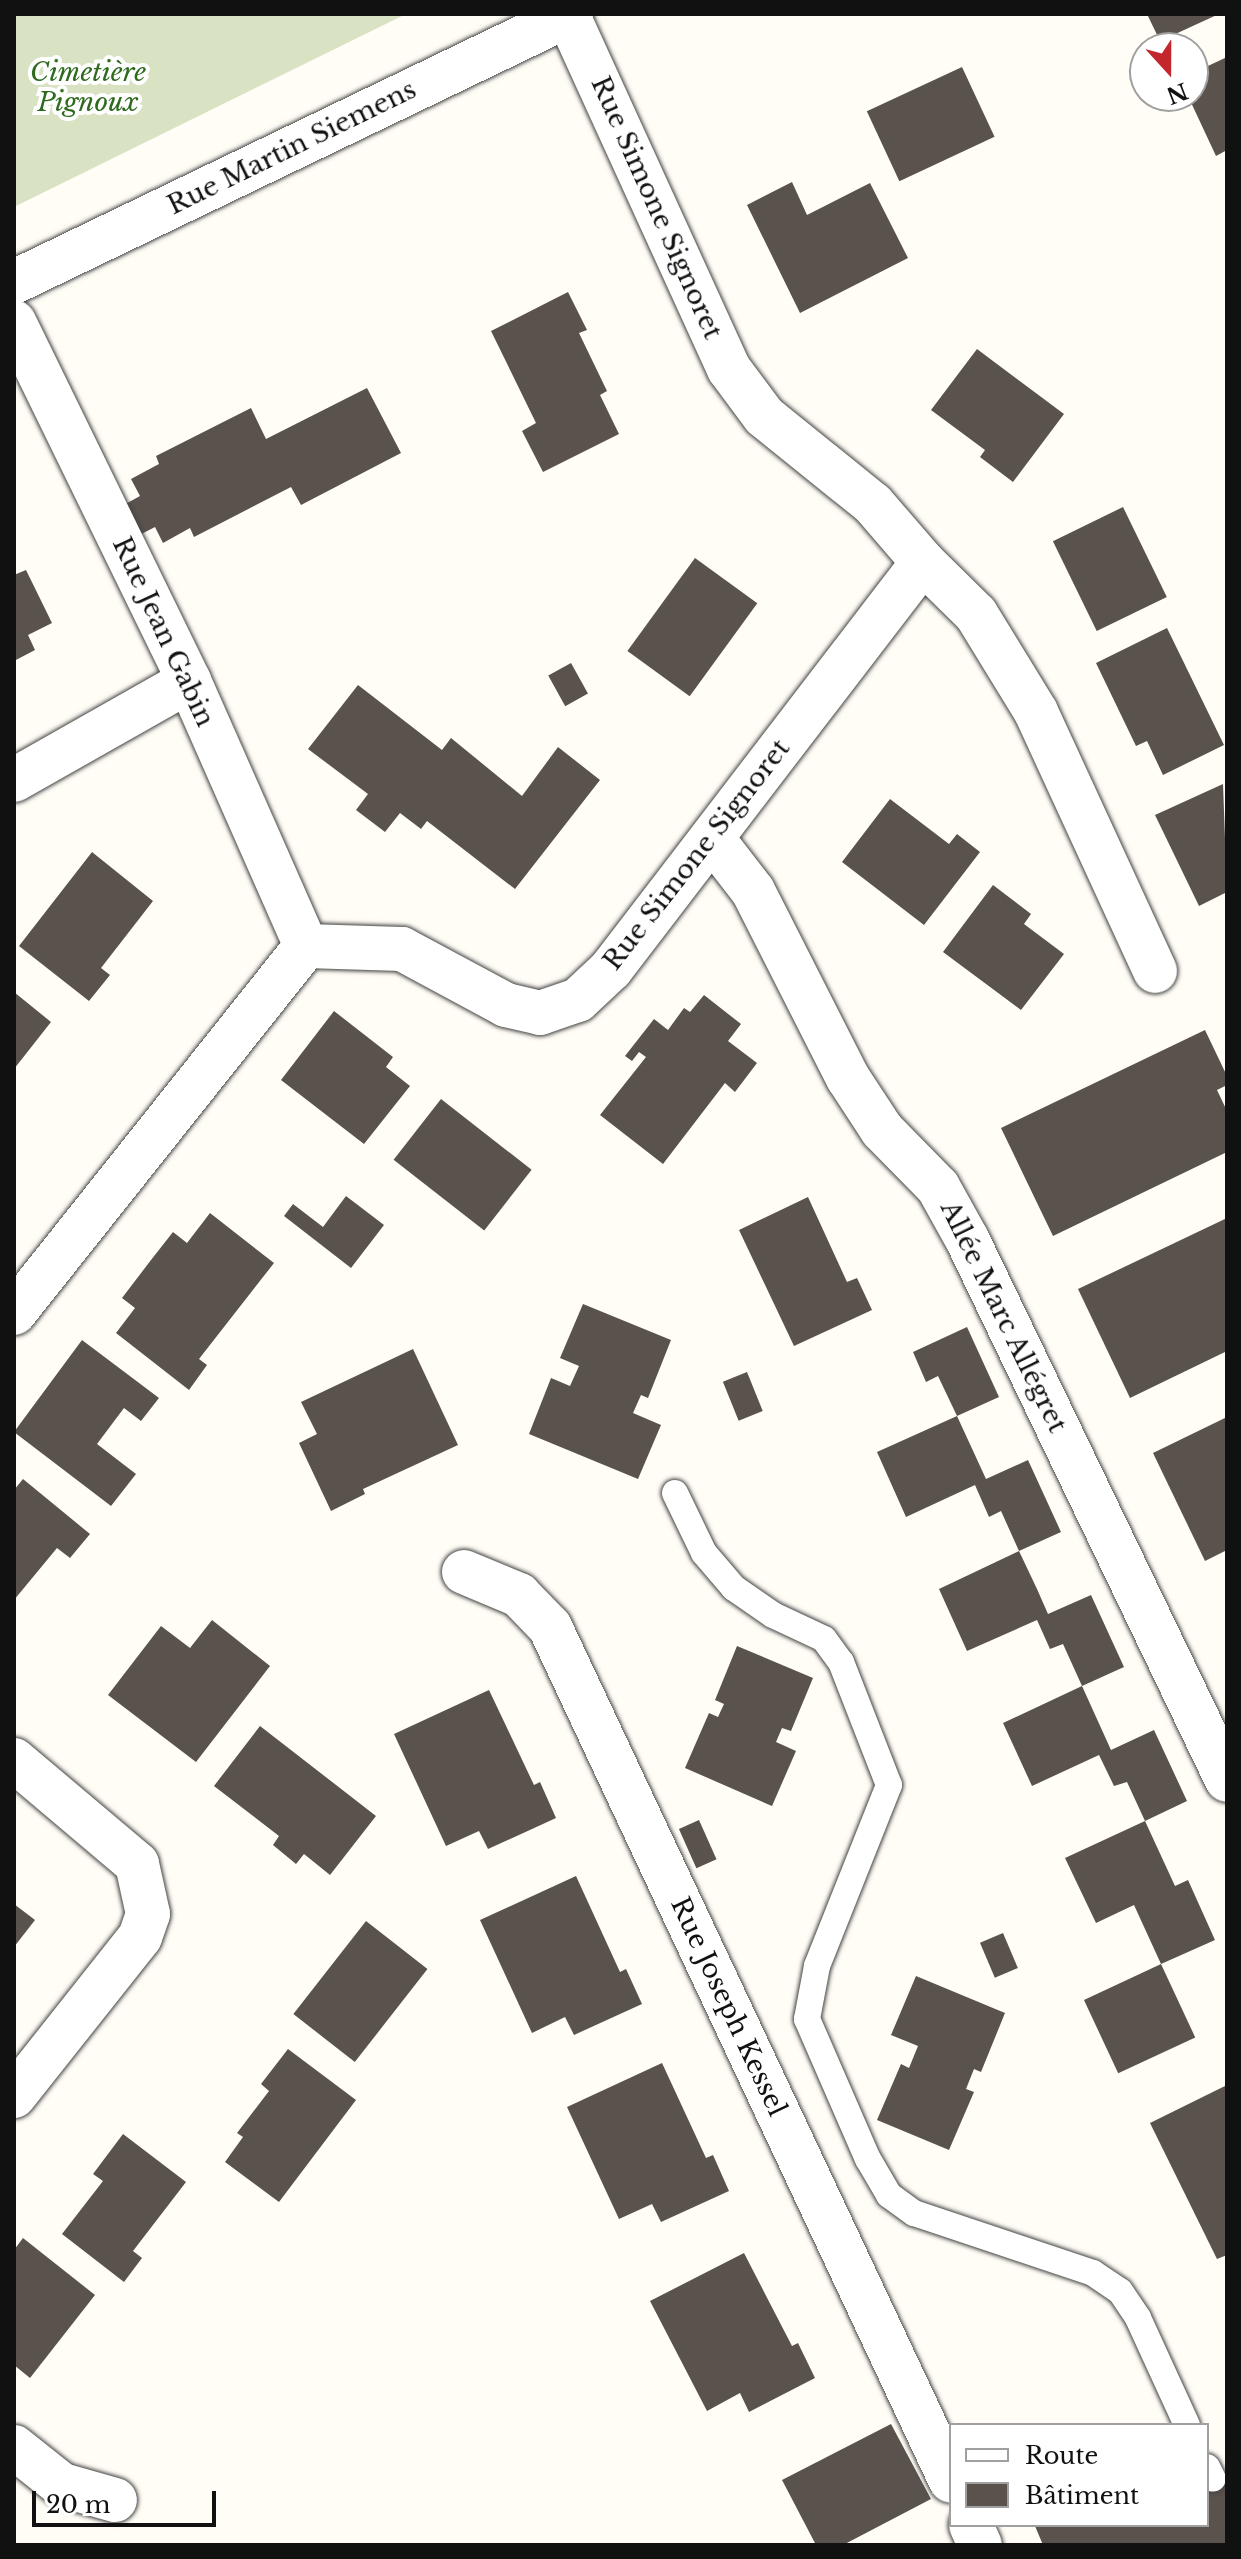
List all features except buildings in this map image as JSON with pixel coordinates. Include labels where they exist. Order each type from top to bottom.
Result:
[{"type":"street","name":"Rue Martin Siemens","points":[[14,282],[569,15]]},
{"type":"street","name":"Rue Simone Signoret","points":[[569,15],[729,369],[764,416],[873,504],[923,562],[976,614],[1036,712],[1155,971]]},
{"type":"street","name":"Rue Jean Gabin","points":[[14,322],[189,681],[306,946]]},
{"type":"street","name":"Rue Simone Signoret","points":[[306,946],[402,949],[506,1005],[540,1013],[578,1000],[611,969],[923,562]]},
{"type":"street","points":[[14,780],[189,681]]},
{"type":"street","name":"Allée Marc Allégret","points":[[712,838],[753,891],[848,1078],[882,1130],[938,1187],[960,1226],[1227,1780]]},
{"type":"street","points":[[14,1313],[306,946]]},
{"type":"street","name":"Rue Joseph Kessel","points":[[464,1572],[519,1595],[550,1627],[949,2477]]},
{"type":"street","points":[[14,1760],[137,1864],[148,1914],[140,1937],[14,2096]]},
{"type":"street","points":[[14,2447],[62,2485],[115,2500]]},
{"type":"lane","points":[[675,1493],[704,1553],[734,1588],[773,1615],[824,1639],[841,1662],[889,1785],[817,1966],[807,2019],[868,2159],[889,2195],[914,2213],[1093,2273],[1120,2291],[1138,2318],[1186,2423]]},
{"type":"green space","name":"Cimetière Pignoux","points":[[14,14],[406,14],[14,207]]}]
